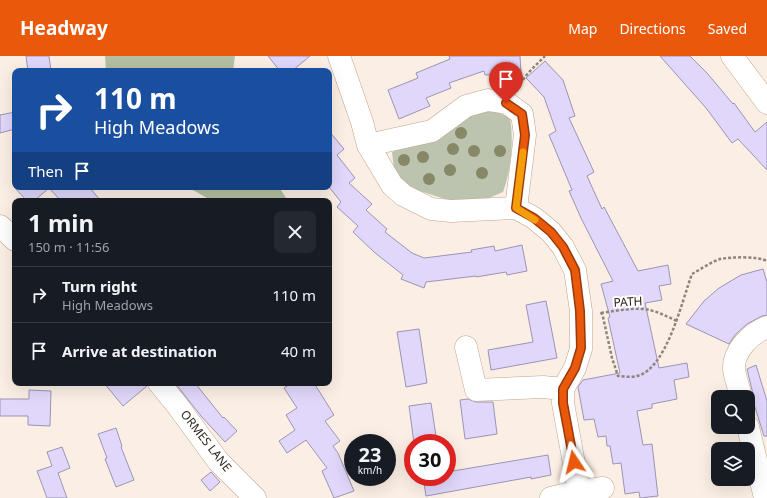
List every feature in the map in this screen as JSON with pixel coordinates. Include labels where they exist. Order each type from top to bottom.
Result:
[{"type":"street","points":[[339,56],[362,122],[368,145],[392,185],[404,195],[431,209],[451,211],[516,208],[534,218],[551,232],[563,247],[575,270],[580,311],[581,348],[575,368],[553,388],[476,390],[466,347]]},
{"type":"street","points":[[732,56],[767,103]]},
{"type":"street","points":[[368,145],[432,131],[466,106],[488,100],[506,103],[522,114],[525,135],[516,208]]},
{"type":"street","points":[[0,226],[12,237]]},
{"type":"street","points":[[739,390],[734,369],[738,353],[747,339],[763,334]]},
{"type":"street","name":"ORMES LANE","points":[[161,386],[218,461],[255,498]]},
{"type":"street","points":[[553,388],[563,403],[579,491]]},
{"type":"street","points":[[750,434],[765,498]]},
{"type":"street","points":[[551,498],[579,491],[603,488]]},
{"type":"path","points":[[528,73],[545,56]]},
{"type":"path","points":[[578,294],[594,300],[604,317],[612,358],[618,376],[637,376],[652,368],[666,346],[677,321],[692,274],[720,260],[744,257],[764,259],[767,261]]},
{"type":"path","name":"PATH","points":[[601,313],[644,309],[677,321]]},
{"type":"green space","points":[[105,56],[235,56],[233,68],[106,68]]},
{"type":"green space","points":[[474,112],[497,112],[510,118],[512,137],[511,156],[503,192],[489,198],[451,201],[420,191],[403,183],[394,169],[392,152],[438,135]]},
{"type":"green space","points":[[193,190],[281,190],[286,198],[207,198]]},
{"type":"building","points":[[26,56],[49,56],[51,68],[28,68]]},
{"type":"building","points":[[268,56],[310,56],[296,68],[278,68]]},
{"type":"building","points":[[449,56],[520,56],[521,73],[485,75],[484,71],[449,83],[451,88],[426,98],[430,106],[399,119],[388,90],[418,78],[416,73],[450,59]]},
{"type":"building","points":[[660,56],[690,56],[707,73],[733,104],[734,103],[755,132],[767,122],[767,170],[738,139],[732,143],[706,108]]},
{"type":"building","points":[[545,61],[563,80],[575,116],[569,118],[594,172],[587,176],[602,209],[604,207],[638,271],[668,265],[671,284],[659,286],[662,300],[645,303],[659,368],[687,363],[689,377],[674,380],[677,399],[652,404],[652,408],[637,411],[643,445],[652,444],[658,496],[640,498],[639,492],[625,494],[621,463],[613,464],[610,446],[607,446],[606,436],[598,437],[594,419],[584,420],[578,387],[583,380],[620,373],[608,318],[610,317],[601,284],[613,281],[569,191],[572,190],[549,135],[556,131],[544,97],[526,78]]},
{"type":"building","points":[[12,113],[12,130],[0,133],[0,115]]},
{"type":"building","points":[[332,135],[344,149],[337,155],[355,178],[349,183],[372,204],[366,210],[387,229],[385,232],[412,253],[424,258],[472,252],[471,250],[494,246],[495,251],[522,245],[527,271],[507,275],[506,272],[476,277],[426,282],[424,288],[401,279],[403,275],[374,252],[353,232],[358,226],[337,207],[341,202],[331,190]]},
{"type":"building","points":[[17,190],[47,190],[37,198],[24,198]]},
{"type":"building","points":[[51,190],[92,190],[98,198],[58,198]]},
{"type":"building","points":[[763,269],[767,282],[767,315],[747,324],[735,335],[729,344],[686,324],[704,301],[719,288],[741,275]]},
{"type":"building","points":[[546,301],[557,358],[491,370],[488,350],[533,342],[526,305]]},
{"type":"building","points":[[419,329],[427,383],[406,387],[397,332]]},
{"type":"building","points":[[756,365],[767,401],[767,436],[764,436],[755,407],[755,390],[752,390],[747,369]]},
{"type":"building","points":[[106,386],[147,386],[123,406]]},
{"type":"building","points":[[177,386],[197,386],[223,418],[224,417],[237,431],[225,442],[201,416]]},
{"type":"building","points":[[287,386],[316,386],[334,415],[325,421],[340,441],[333,446],[338,453],[344,467],[344,486],[352,486],[354,491],[334,498],[322,471],[327,468],[306,440],[287,453],[279,441],[295,430],[286,415],[297,408],[284,388]]},
{"type":"building","points":[[29,390],[51,391],[50,426],[28,425],[28,416],[0,416],[0,399],[29,399]]},
{"type":"building","points":[[468,399],[476,402],[493,402],[497,434],[465,439],[460,400]]},
{"type":"building","points":[[431,403],[436,434],[413,434],[409,406]]},
{"type":"building","points":[[116,428],[122,446],[121,447],[134,480],[116,487],[105,459],[107,458],[98,434]]},
{"type":"building","points":[[62,447],[70,468],[58,473],[67,498],[47,498],[37,471],[52,466],[47,452]]},
{"type":"building","points":[[548,455],[551,475],[531,479],[531,477],[426,496],[424,486],[456,486],[456,470]]},
{"type":"building","points":[[211,472],[220,482],[210,491],[201,480]]},
{"type":"slow traffic","points":[[523,152],[516,208],[535,220]]},
{"type":"route","points":[[506,103],[522,114],[525,135],[516,208],[534,218],[551,232],[563,247],[575,270],[580,311],[581,348],[575,368],[563,389],[563,403],[574,462]]}]
